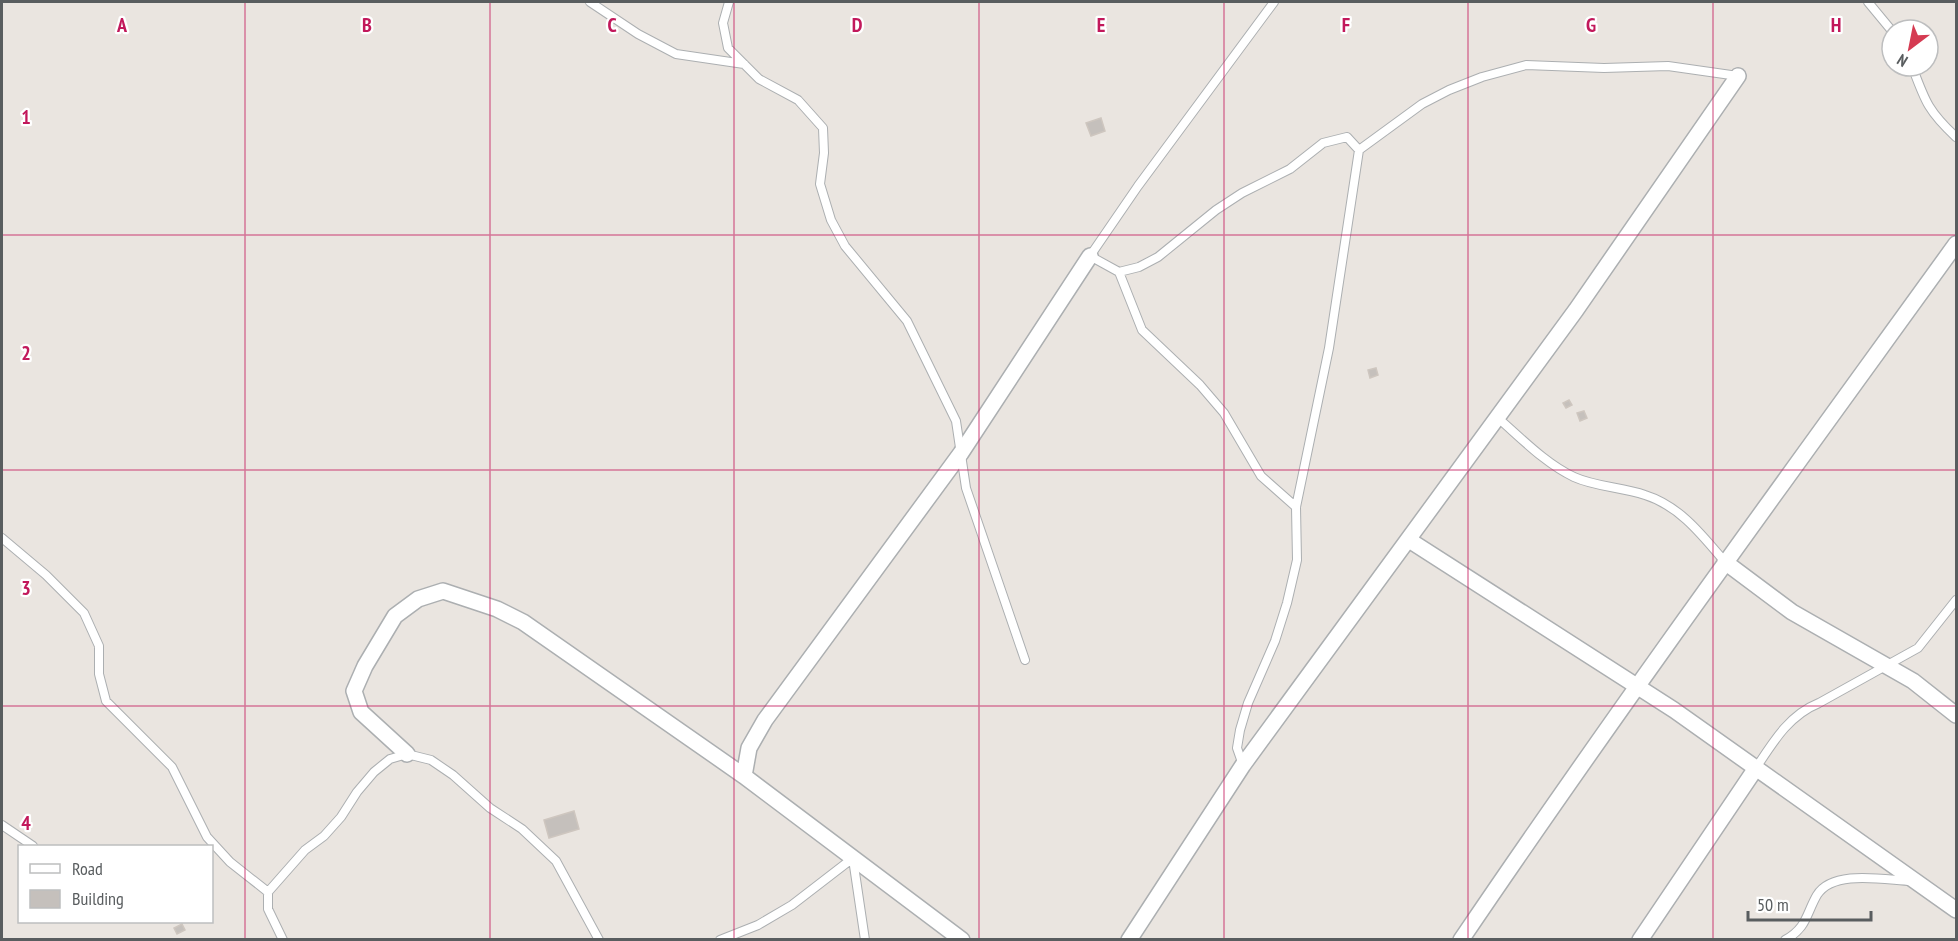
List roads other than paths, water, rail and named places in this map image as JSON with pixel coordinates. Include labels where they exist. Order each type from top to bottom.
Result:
[{"type":"street","points":[[1132,938],[1243,765],[1576,310],[1738,76]]},
{"type":"street","points":[[1461,939],[1725,562],[1956,244]]},
{"type":"street","points":[[744,776],[749,748],[765,720],[961,453],[1090,256]]},
{"type":"street","points":[[1409,540],[1637,686],[1956,910]]},
{"type":"street","points":[[1725,562],[1792,612],[1913,681],[1956,715]]},
{"type":"street","points":[[407,754],[361,712],[354,691],[364,666],[395,616],[418,599],[442,591],[497,609],[524,622],[744,776],[962,939]]},
{"type":"street","points":[[1640,939],[1756,768]]},
{"type":"lane","points":[[590,2],[638,34],[676,54],[744,64]]},
{"type":"lane","points":[[729,2],[723,23],[728,48],[759,80],[798,100],[823,128],[824,153],[820,183],[831,220],[845,246],[907,321],[956,421],[966,489],[1026,660]]},
{"type":"lane","points":[[1274,2],[1138,186],[1090,256],[1119,272],[1142,330],[1200,385],[1224,413],[1261,477],[1296,507]]},
{"type":"lane","points":[[1868,2],[1881,18]]},
{"type":"lane","points":[[1243,765],[1238,748],[1240,730],[1248,703],[1275,641],[1297,560],[1296,507],[1329,348],[1359,150],[1422,104],[1449,90],[1526,65],[1604,68],[1668,66],[1738,76]]},
{"type":"lane","points":[[1916,78],[1923,98],[1937,118],[1956,137]]},
{"type":"lane","points":[[1119,272],[1139,267],[1158,257],[1216,210],[1242,193],[1290,169],[1323,143],[1347,137],[1359,150]]},
{"type":"lane","points":[[1498,418],[1553,464],[1574,477],[1644,495],[1678,512],[1701,533],[1725,562]]},
{"type":"lane","points":[[2,538],[46,575],[84,614],[99,646],[99,674],[106,700],[172,767],[207,837],[230,862],[268,892]]},
{"type":"lane","points":[[1756,768],[1778,734],[1806,708],[1918,648],[1956,600]]},
{"type":"lane","points":[[283,939],[268,909],[268,892],[305,850],[324,836],[336,823],[374,772],[390,759],[407,754],[431,760],[453,775],[490,808],[522,829],[556,861],[598,939]]},
{"type":"lane","points":[[2,825],[32,845]]},
{"type":"lane","points":[[720,939],[758,925],[792,905],[853,858],[865,939]]},
{"type":"lane","points":[[1785,939],[1794,935],[1808,919],[1818,894],[1828,884],[1854,878],[1915,882]]}]
